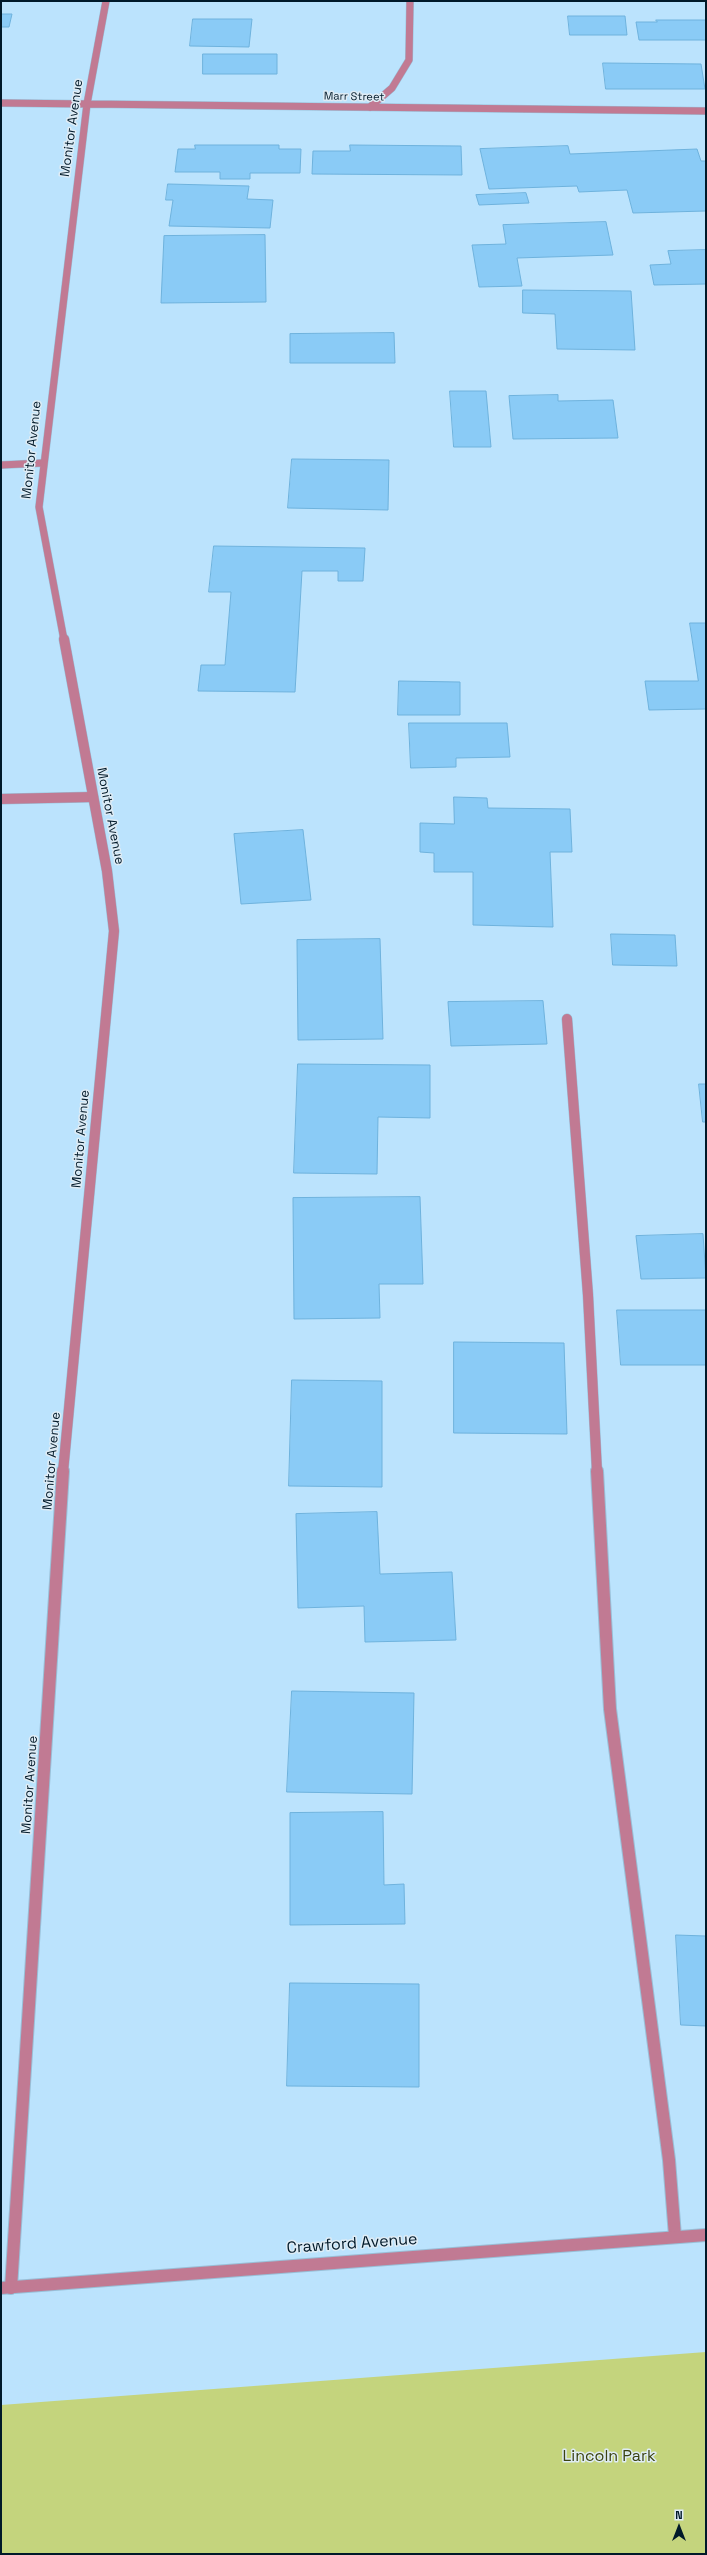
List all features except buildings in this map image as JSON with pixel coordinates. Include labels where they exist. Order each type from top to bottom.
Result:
[{"type":"street","name":"Monitor Avenue","points":[[6,2288],[62,1485],[114,931],[107,870],[39,507],[43,463],[87,104],[106,1]]},
{"type":"street","points":[[370,107],[392,88],[409,60],[410,1]]},
{"type":"street","name":"Marr Street","points":[[1,103],[706,111]]},
{"type":"street","points":[[1,465],[43,463]]},
{"type":"street","points":[[1,799],[94,797]]},
{"type":"street","points":[[567,1019],[588,1295],[610,1709],[669,2160],[674,2236]]},
{"type":"street","name":"Crawford Avenue","points":[[6,2288],[674,2236],[706,2235]]},
{"type":"green space","name":"Lincoln Park","points":[[706,2352],[706,2554],[1,2554],[1,2405]]}]
